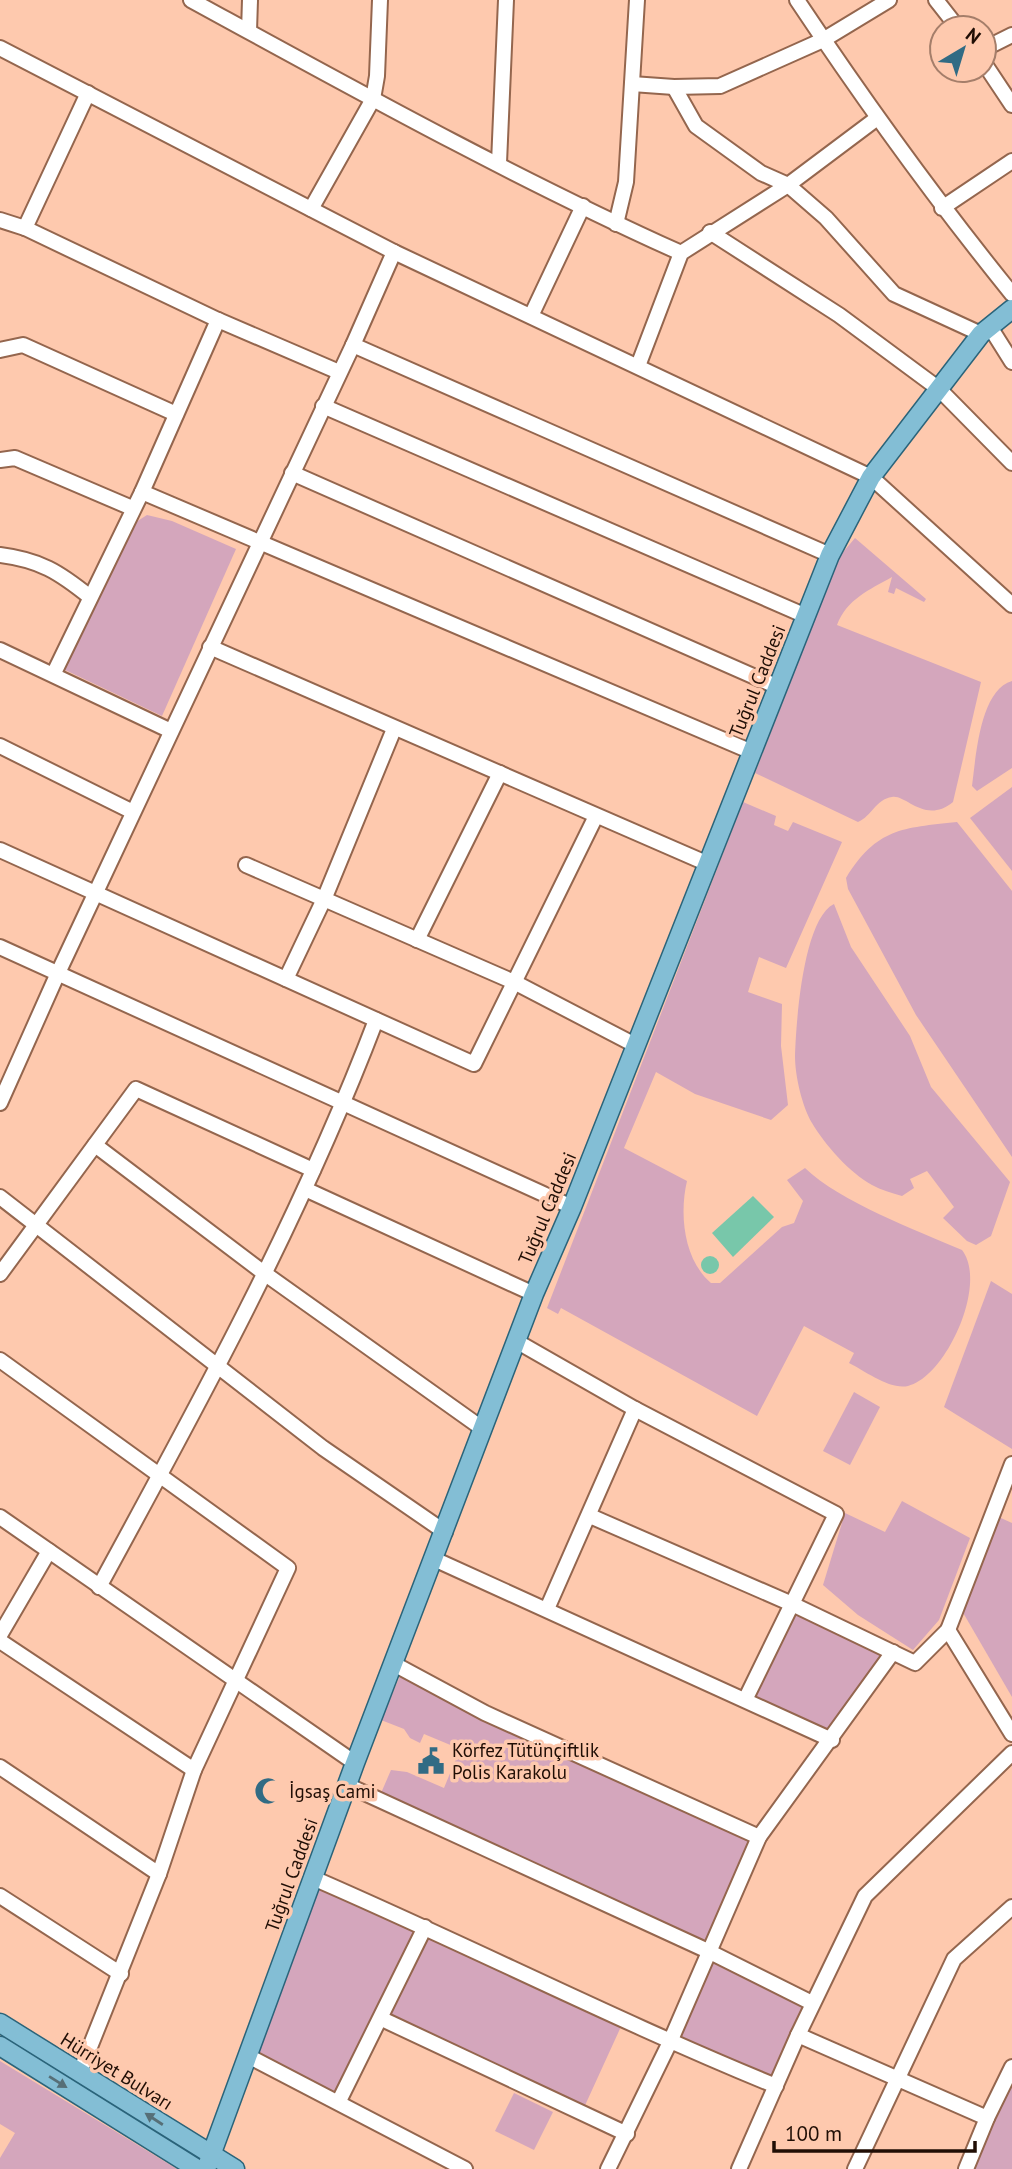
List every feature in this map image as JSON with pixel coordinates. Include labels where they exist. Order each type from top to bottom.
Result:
[{"type":"main road","name":"Tuğrul Caddesi","points":[[208,2162],[355,1763],[534,1294],[572,1207],[830,555],[871,477],[985,330],[1012,309]]},
{"type":"main road","name":"Hürriyet Bulvarı","points":[[0,2023],[80,2072],[208,2162],[235,2169]]},
{"type":"main road","points":[[0,2046],[197,2169]]},
{"type":"street","points":[[191,0],[373,99],[616,224],[681,253]]},
{"type":"street","points":[[249,31],[250,0]]},
{"type":"street","points":[[311,209],[373,99],[377,76],[380,0]]},
{"type":"street","points":[[499,163],[506,0]]},
{"type":"street","points":[[616,224],[626,182],[637,0]]},
{"type":"street","points":[[797,0],[876,119],[942,208],[1012,294]]},
{"type":"street","points":[[632,84],[719,86],[823,40],[888,0]]},
{"type":"street","points":[[936,0],[947,14]]},
{"type":"street","points":[[0,48],[394,252],[871,477],[1012,605]]},
{"type":"street","points":[[998,84],[1012,105]]},
{"type":"street","points":[[674,87],[696,126],[761,173],[788,185],[826,218],[894,293],[985,330],[1012,362]]},
{"type":"street","points":[[25,228],[88,93]]},
{"type":"street","points":[[638,366],[681,253],[710,232],[788,185],[876,119]]},
{"type":"street","points":[[942,208],[1012,161]]},
{"type":"street","points":[[531,316],[583,206]]},
{"type":"street","points":[[0,220],[25,228],[218,320],[339,372]]},
{"type":"street","points":[[710,232],[839,315],[939,388],[1012,463]]},
{"type":"street","points":[[0,1103],[95,893],[354,345],[394,252]]},
{"type":"street","points":[[54,673],[142,492],[218,320]]},
{"type":"street","points":[[0,350],[23,345],[176,414]]},
{"type":"street","points":[[354,345],[830,555]]},
{"type":"street","points":[[323,406],[806,616]]},
{"type":"street","points":[[0,460],[15,458],[132,508]]},
{"type":"street","points":[[292,472],[778,687]]},
{"type":"street","points":[[142,492],[752,752]]},
{"type":"street","points":[[0,555],[31,559],[63,575],[90,597]]},
{"type":"street","points":[[210,647],[706,863]]},
{"type":"street","points":[[0,648],[171,731]]},
{"type":"street","points":[[286,979],[326,897],[394,729]]},
{"type":"street","points":[[0,746],[133,812]]},
{"type":"street","points":[[417,940],[500,773]]},
{"type":"street","points":[[0,850],[474,1063],[596,816]]},
{"type":"street","points":[[246,865],[326,897],[514,982],[635,1045]]},
{"type":"street","points":[[0,947],[572,1207]]},
{"type":"street","points":[[99,1587],[219,1366],[305,1189],[344,1103],[376,1020]]},
{"type":"street","points":[[0,1274],[38,1226],[136,1089],[313,1170]]},
{"type":"street","points":[[95,1145],[264,1273],[483,1429]]},
{"type":"street","points":[[305,1189],[534,1294]]},
{"type":"street","points":[[0,1197],[323,1448],[445,1532]]},
{"type":"street","points":[[516,1341],[635,1409],[836,1514],[746,1698]]},
{"type":"street","points":[[0,1360],[288,1568],[194,1770],[159,1874],[80,2072]]},
{"type":"street","points":[[547,1609],[635,1409]]},
{"type":"street","points":[[590,1516],[792,1604],[915,1663],[948,1630],[1012,1464]]},
{"type":"street","points":[[0,1517],[355,1763]]},
{"type":"street","points":[[0,1635],[49,1551]]},
{"type":"street","points":[[434,1559],[746,1698],[832,1740]]},
{"type":"street","points":[[948,1630],[1012,1734]]},
{"type":"street","points":[[0,1641],[194,1770]]},
{"type":"street","points":[[608,2169],[670,2042],[759,1838],[832,1740],[893,1651]]},
{"type":"street","points":[[394,1664],[485,1713],[759,1838]]},
{"type":"street","points":[[739,2169],[812,2003],[865,1896],[1012,1753]]},
{"type":"street","points":[[0,1768],[159,1874]]},
{"type":"street","points":[[347,1785],[708,1951],[812,2003]]},
{"type":"street","points":[[313,1878],[425,1927],[670,2042],[776,2086]]},
{"type":"street","points":[[0,1896],[121,1974]]},
{"type":"street","points":[[855,2169],[954,1959],[1012,1907]]},
{"type":"street","points":[[339,2101],[382,2019],[425,1927]]},
{"type":"street","points":[[382,2019],[627,2134]]},
{"type":"street","points":[[798,2035],[895,2080],[987,2118]]},
{"type":"street","points":[[248,2056],[339,2101],[465,2169]]},
{"type":"street","points":[[966,2169],[1012,2067]]},
{"type":"shaded area","points":[[147,515],[172,521],[236,549],[162,716],[63,669],[133,524]]},
{"type":"shaded area","points":[[855,538],[926,599],[924,602],[896,588],[894,594],[888,592],[892,577],[853,602],[837,625],[981,682],[953,802],[934,811],[892,797],[882,801],[858,822],[755,773],[839,557]]},
{"type":"shaded area","points":[[1012,681],[1012,768],[977,791],[972,786],[986,710],[1001,687]]},
{"type":"shaded area","points":[[1012,787],[1012,871],[970,818]]},
{"type":"shaded area","points":[[743,802],[776,816],[774,825],[788,831],[793,822],[842,842],[786,968],[759,957],[748,992],[782,1004],[781,1046],[788,1105],[771,1120],[695,1094],[656,1072],[624,1148],[687,1181],[684,1222],[689,1250],[711,1283],[720,1283],[782,1227],[794,1223],[803,1201],[787,1180],[805,1168],[858,1204],[962,1250],[969,1265],[970,1284],[967,1305],[959,1327],[937,1365],[923,1379],[908,1386],[886,1383],[849,1363],[854,1353],[804,1326],[757,1416],[561,1308],[558,1314],[547,1308]]},
{"type":"shaded area","points":[[957,822],[1012,891],[1012,1157],[916,1015],[848,889],[846,878],[857,861],[880,840],[906,829]]},
{"type":"shaded area","points":[[834,904],[851,947],[910,1036],[931,1087],[1010,1182],[991,1236],[976,1245],[967,1241],[943,1218],[954,1207],[927,1171],[910,1179],[914,1188],[902,1196],[875,1187],[839,1158],[808,1116],[795,1064],[800,997],[808,950],[815,929],[823,913]]},
{"type":"shaded area","points":[[753,1196],[774,1217],[733,1257],[712,1233]]},
{"type":"shaded area","points":[[710,1256],[716,1259],[719,1265],[716,1271],[710,1274],[704,1271],[701,1265],[704,1259]]},
{"type":"shaded area","points":[[991,1281],[1012,1294],[1012,1449],[944,1407]]},
{"type":"shaded area","points":[[854,1392],[880,1407],[850,1465],[823,1451]]},
{"type":"shaded area","points":[[902,1501],[970,1538],[939,1620],[913,1650],[858,1615],[823,1585],[845,1513],[885,1532]]},
{"type":"shaded area","points":[[992,1514],[1012,1523],[1012,1697],[958,1604]]},
{"type":"shaded area","points":[[792,1604],[893,1652],[832,1740],[746,1698]]},
{"type":"shaded area","points":[[403,1669],[759,1837],[708,1951],[812,2003],[776,2086],[670,2042],[708,1952],[378,1800],[391,1770],[407,1772],[444,1788],[460,1749],[424,1734],[420,1743],[410,1738],[404,1729],[381,1720]]},
{"type":"shaded area","points":[[313,1878],[624,2020],[582,2112],[382,2019],[339,2101],[248,2056]]},
{"type":"shaded area","points":[[0,2061],[177,2169],[0,2169],[0,2158],[15,2133],[0,2124]]},
{"type":"shaded area","points":[[1012,2067],[1012,2169],[966,2169]]},
{"type":"shaded area","points":[[514,2093],[553,2112],[534,2150],[495,2131]]},
{"type":"place","name":"Körfez Tütünçiftlik Polis Karakolu","points":[[431,1761]]},
{"type":"place","name":"İgsaş Cami","points":[[268,1791]]}]
